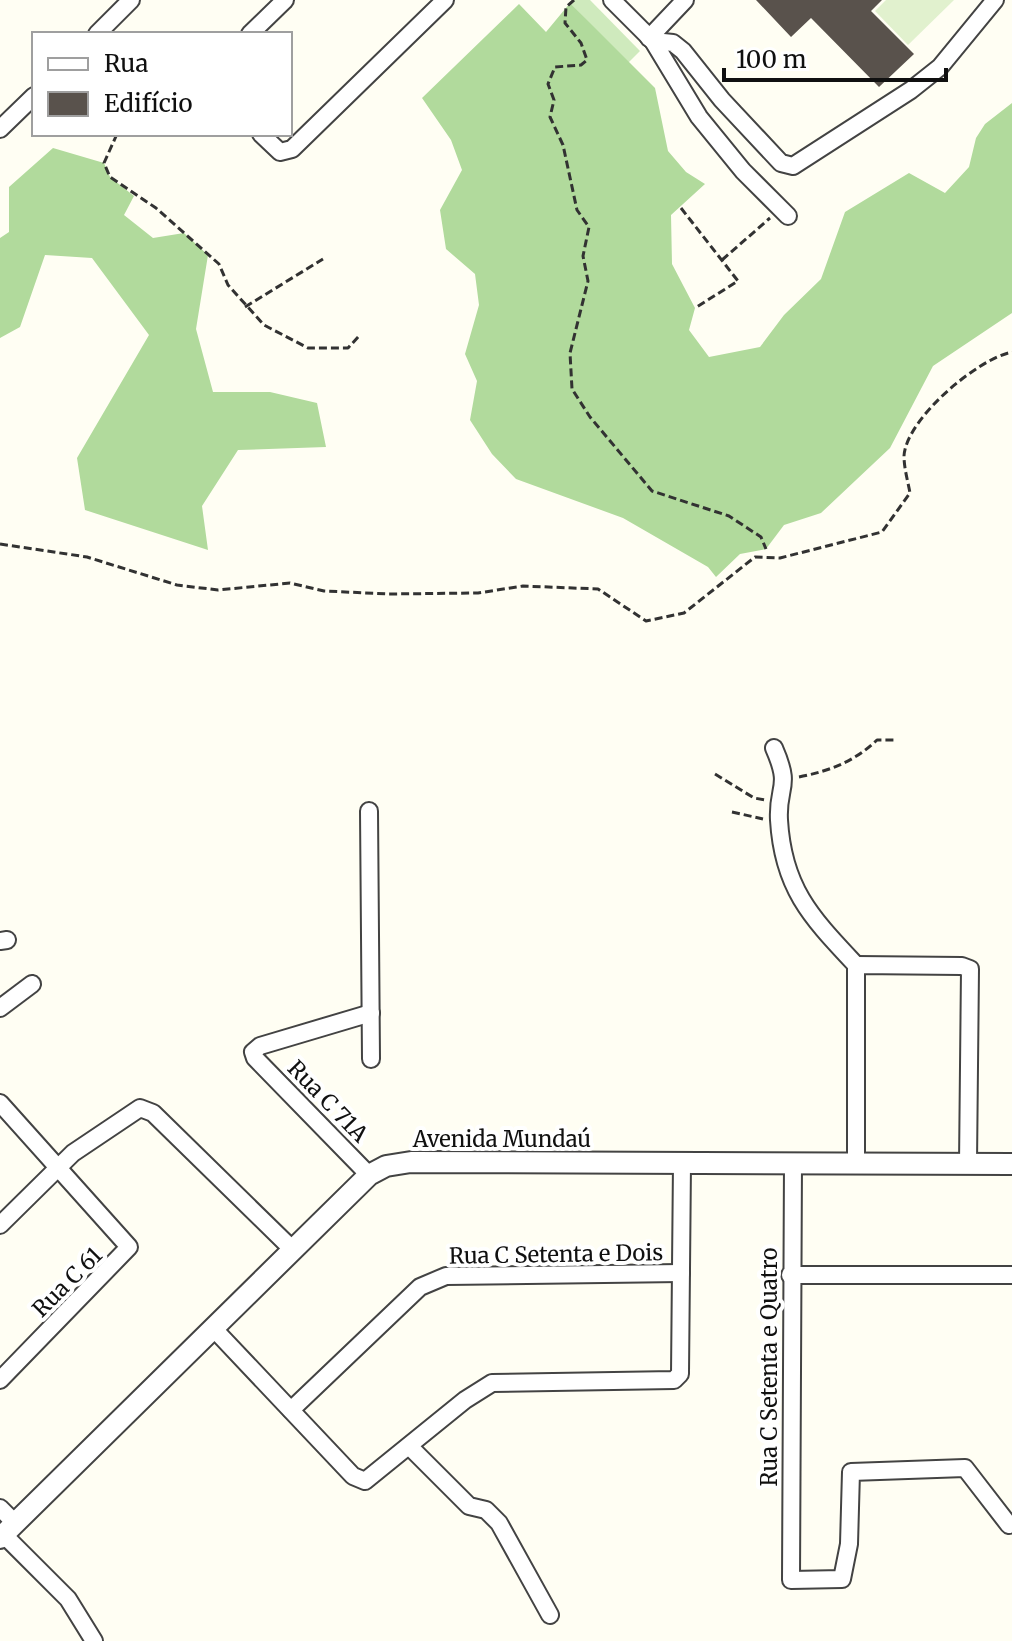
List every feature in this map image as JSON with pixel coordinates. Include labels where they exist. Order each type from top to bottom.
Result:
[{"type":"street","points":[[99,32],[131,0]]},
{"type":"street","points":[[252,32],[285,0]]},
{"type":"street","points":[[264,136],[284,152],[292,149],[445,0]]},
{"type":"street","points":[[612,0],[651,39],[699,117],[743,171],[785,212]]},
{"type":"street","points":[[651,39],[685,0]]},
{"type":"street","points":[[651,39],[673,43],[683,51],[722,100],[781,163],[793,166],[940,67],[995,0]]},
{"type":"street","points":[[0,129],[32,98]]},
{"type":"street","points":[[774,748],[786,780],[780,812],[793,891],[856,965],[856,1163]]},
{"type":"street","points":[[369,811],[371,1059]]},
{"type":"street","points":[[856,965],[962,966],[970,969],[968,1164]]},
{"type":"street","points":[[0,1008],[32,984]]},
{"type":"street","name":"Rua C 71A","points":[[369,1175],[255,1058],[253,1052],[260,1046],[371,1013]]},
{"type":"street","points":[[0,1103],[58,1166]]},
{"type":"street","points":[[0,1225],[58,1166],[110,1126],[140,1108],[153,1113],[292,1249]]},
{"type":"street","name":"Avenida Mundaú","points":[[6,1532],[215,1330],[292,1249],[369,1175],[386,1166],[411,1162],[1012,1164]]},
{"type":"street","points":[[215,1330],[353,1476],[365,1481],[465,1400],[492,1383],[678,1378],[682,1163]]},
{"type":"street","name":"Rua C Setenta e Quatro","points":[[793,1163],[790,1275],[791,1580],[842,1579],[849,1544],[851,1472],[965,1468],[1009,1525]]},
{"type":"street","name":"Rua C 61","points":[[0,1380],[129,1247],[58,1166]]},
{"type":"street","name":"Rua C Setenta e Dois","points":[[291,1410],[420,1287],[446,1276],[681,1273]]},
{"type":"street","points":[[790,1275],[1012,1275]]},
{"type":"street","points":[[409,1446],[469,1506],[486,1510],[499,1523],[550,1615]]},
{"type":"street","points":[[0,1508],[6,1532],[68,1599],[94,1641]]},
{"type":"path","points":[[574,0],[566,7],[565,23],[581,43],[587,60],[581,65],[555,67],[548,84],[554,100],[550,117],[563,145],[577,210],[589,227],[583,256],[588,281],[570,353],[572,389],[590,417],[652,491],[729,516],[761,537],[766,549]]},
{"type":"path","points":[[116,136],[104,163],[110,177],[156,208],[219,264],[228,285],[264,325],[308,348],[348,348],[359,336]]},
{"type":"path","points":[[681,208],[738,281],[695,308]]},
{"type":"path","points":[[722,260],[785,212]]},
{"type":"path","points":[[245,307],[323,259]]},
{"type":"path","points":[[0,544],[87,557],[177,585],[218,590],[290,583],[324,591],[388,594],[478,593],[523,586],[598,589],[646,621],[684,613],[755,557],[780,558],[882,532],[910,493],[904,455],[908,441],[956,382],[980,363],[1012,352]]},
{"type":"path","points":[[786,780],[823,772],[859,758],[877,740],[897,740]]},
{"type":"path","points":[[715,774],[780,812]]},
{"type":"path","points":[[732,812],[780,812]]},
{"type":"green space","points":[[590,0],[640,51],[628,63],[570,3]]},
{"type":"green space","points":[[886,0],[954,0],[908,45],[875,11]]},
{"type":"green space","points":[[570,3],[655,88],[668,151],[686,172],[705,184],[671,215],[672,264],[695,308],[689,330],[709,357],[760,347],[784,315],[821,279],[845,212],[909,173],[945,193],[969,167],[976,138],[985,124],[1012,103],[1012,313],[933,366],[890,448],[821,513],[784,525],[766,549],[740,554],[716,577],[708,567],[623,518],[516,479],[492,454],[470,420],[477,381],[465,354],[479,305],[475,274],[446,249],[440,210],[462,170],[451,140],[422,98],[519,4],[546,32]]},
{"type":"green space","points":[[53,148],[104,163],[110,177],[134,196],[124,215],[153,238],[184,233],[208,255],[196,329],[213,392],[270,392],[317,403],[326,447],[238,450],[202,506],[208,550],[85,510],[77,458],[149,335],[92,258],[45,255],[20,327],[0,338],[0,238],[9,232],[9,187]]},
{"type":"building","points":[[756,0],[882,0],[871,11],[914,54],[879,87],[811,18],[791,37]]}]
